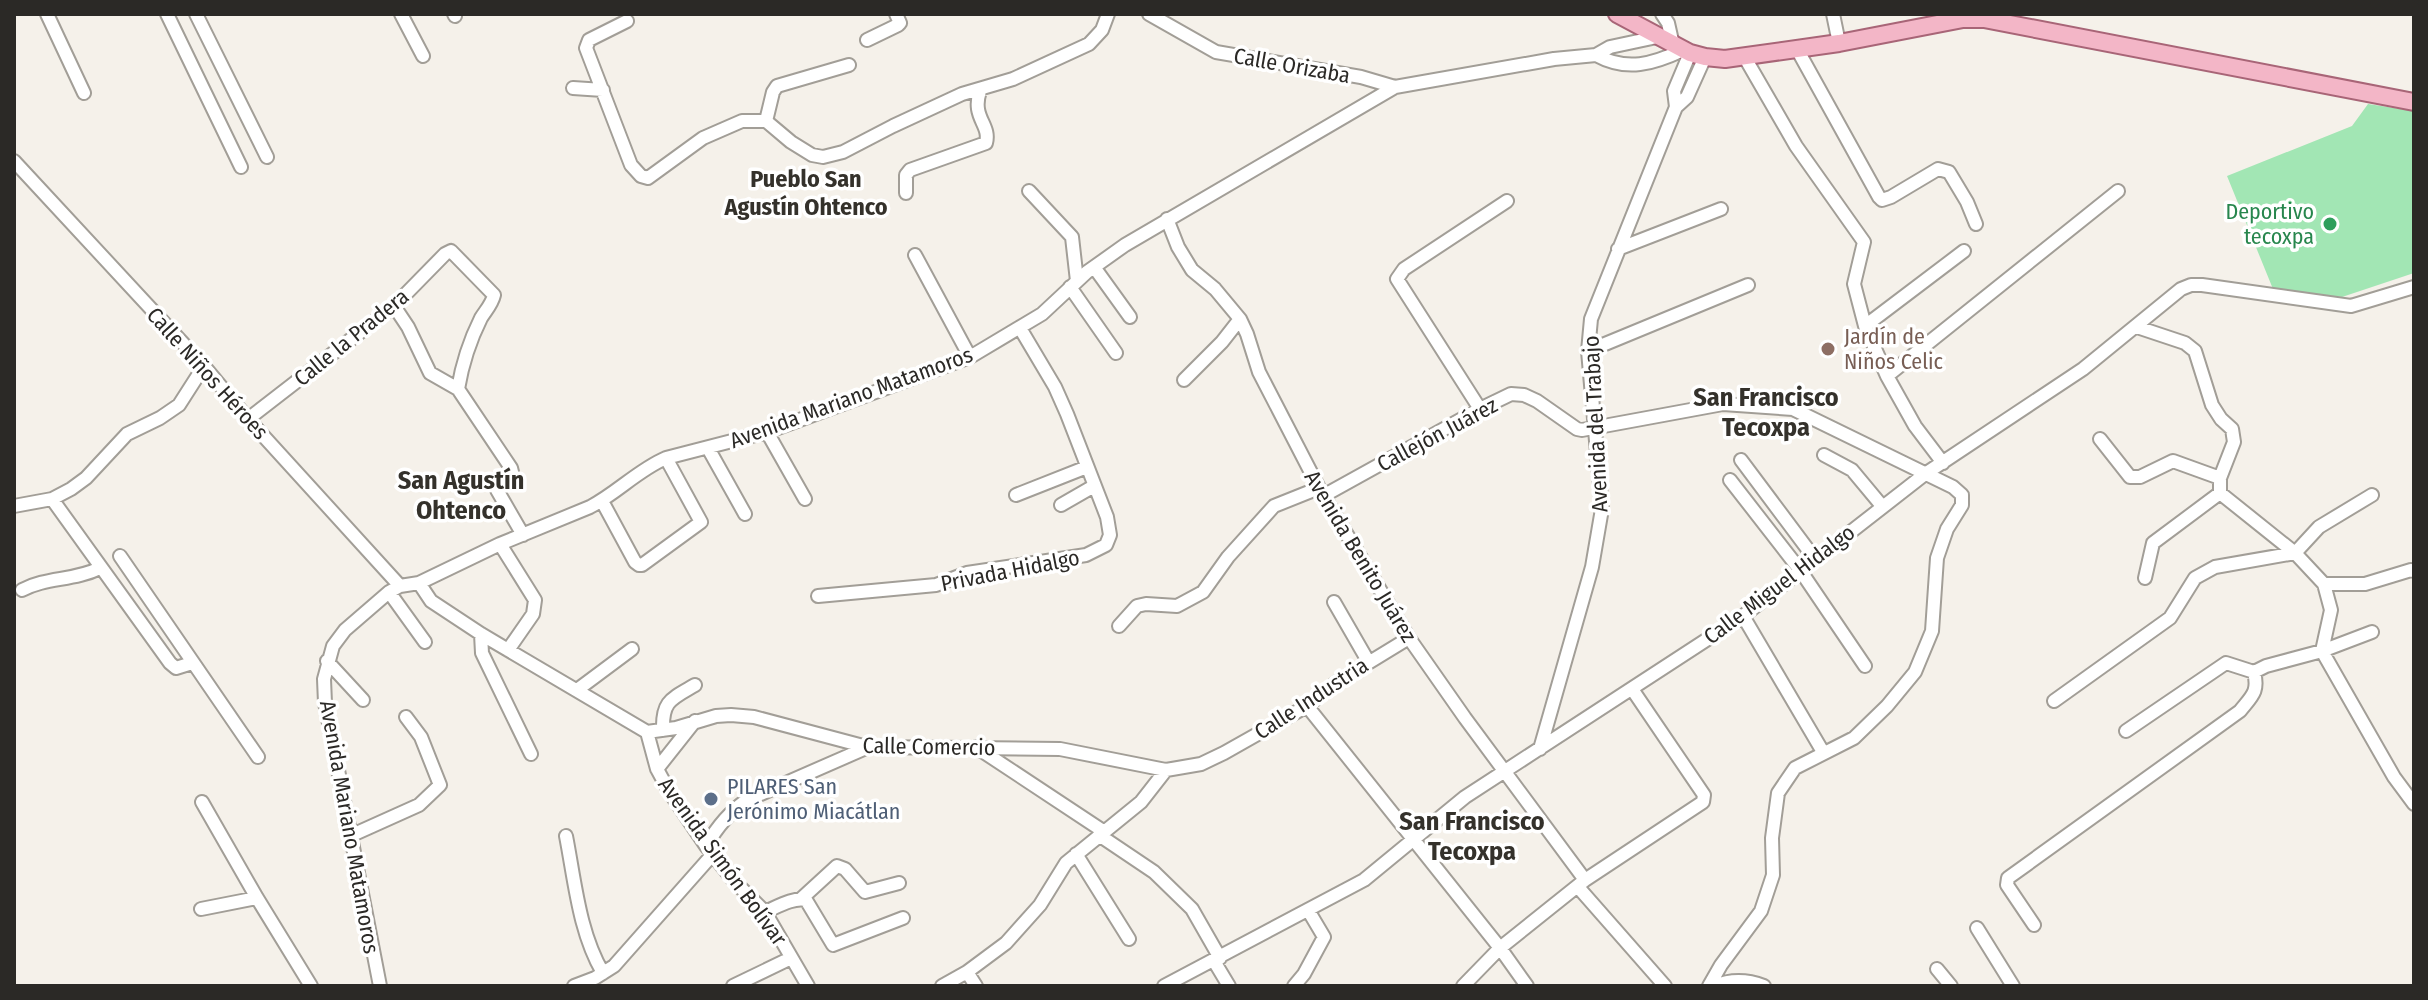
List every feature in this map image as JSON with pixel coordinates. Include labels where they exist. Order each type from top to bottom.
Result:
[{"type":"main road","points":[[1617,14],[1688,51],[1725,59],[1839,43],[1963,19],[1984,19],[2414,102]]},
{"type":"street","points":[[47,14],[84,93]]},
{"type":"street","points":[[167,14],[241,167]]},
{"type":"street","points":[[196,14],[267,157]]},
{"type":"street","points":[[401,14],[423,56]]},
{"type":"street","points":[[867,40],[898,25],[896,14]]},
{"type":"street","points":[[627,21],[586,44],[631,165],[641,176],[648,178],[703,138],[742,121],[766,121],[812,155],[823,157],[843,152],[962,94],[1013,79],[1089,44],[1102,30],[1108,14]]},
{"type":"street","name":"Calle Orizaba","points":[[1149,14],[1216,52],[1361,77],[1395,87]]},
{"type":"street","points":[[1662,14],[1688,51]]},
{"type":"street","points":[[1833,14],[1839,43]]},
{"type":"street","name":"Avenida Mariano Matamoros","points":[[380,986],[325,703],[324,679],[333,646],[345,630],[394,589],[419,583],[500,544],[602,501],[654,463],[666,458],[767,432],[970,357],[1042,314],[1094,267],[1167,219],[1395,87],[1554,59],[1596,55],[1610,47],[1657,37]]},
{"type":"street","points":[[1797,49],[1882,200],[1938,169],[1949,172],[1976,224]]},
{"type":"street","name":"Avenida Mariano Matamoros","points":[[1596,55],[1609,62],[1637,65],[1658,62],[1688,51]]},
{"type":"street","name":"Avenida del Trabajo","points":[[1540,749],[1592,567],[1602,509],[1588,351],[1591,319],[1676,107],[1674,91],[1688,51]]},
{"type":"street","points":[[1744,56],[1796,146],[1864,242],[1854,284],[1865,326],[1887,376],[1915,426],[1943,463]]},
{"type":"street","points":[[766,121],[777,86],[849,65]]},
{"type":"street","points":[[573,88],[603,90]]},
{"type":"street","points":[[906,193],[906,175],[910,170],[986,143],[988,136],[977,112],[980,91]]},
{"type":"street","name":"Calle Niños Héroes","points":[[14,161],[204,366],[394,589],[425,642]]},
{"type":"street","points":[[1029,191],[1072,237],[1073,284],[1116,353]]},
{"type":"street","points":[[1887,376],[2118,191]]},
{"type":"street","points":[[1480,409],[1397,279],[1404,269],[1507,201]]},
{"type":"street","points":[[1618,249],[1721,209]]},
{"type":"street","name":"Avenida Benito Juárez","points":[[1167,219],[1178,247],[1192,270],[1215,289],[1240,319],[1259,372],[1321,492],[1409,638],[1581,883],[1665,986]]},
{"type":"street","name":"Calle la Pradera","points":[[248,419],[394,306],[451,251],[494,295],[481,318],[462,367],[458,389]]},
{"type":"street","points":[[1865,326],[1964,251]]},
{"type":"street","points":[[915,255],[970,357]]},
{"type":"street","points":[[1094,267],[1130,317]]},
{"type":"street","points":[[1588,351],[1748,285]]},
{"type":"street","name":"Calle Miguel Hidalgo","points":[[1164,986],[1364,880],[1465,797],[1743,616],[1925,474],[2083,369],[2159,306],[2191,285],[2351,306],[2414,287]]},
{"type":"street","points":[[394,306],[430,373],[458,389],[511,468],[509,477],[497,485],[497,490],[523,535]]},
{"type":"street","points":[[1184,380],[1240,319]]},
{"type":"street","points":[[2137,327],[2185,343],[2195,351],[2212,405],[2232,429],[2234,442],[2220,478],[2220,493]]},
{"type":"street","name":"Privada Hidalgo","points":[[818,596],[936,585],[967,573],[1086,555],[1106,545],[1110,535],[1107,517],[1055,387],[1020,328]]},
{"type":"street","points":[[14,506],[52,499],[86,478],[127,434],[179,405],[204,366]]},
{"type":"street","name":"Callejón Juárez","points":[[1119,626],[1137,606],[1177,606],[1203,592],[1228,557],[1274,506],[1321,492],[1511,394],[1524,395],[1577,429],[1594,428]]},
{"type":"street","points":[[1594,428],[1723,404],[1793,409],[1953,487],[1962,495],[1962,505],[1947,529],[1937,558],[1932,631],[1915,672],[1887,706],[1854,738],[1795,768],[1778,793],[1772,838],[1773,875],[1761,911],[1721,965],[1712,986]]},
{"type":"street","points":[[767,432],[805,499]]},
{"type":"street","points":[[2100,439],[2130,477],[2140,477],[2173,461],[2220,478]]},
{"type":"street","points":[[708,448],[745,514]]},
{"type":"street","points":[[1824,455],[1852,470],[1882,506]]},
{"type":"street","points":[[602,501],[639,565],[698,523],[666,458]]},
{"type":"street","points":[[1741,460],[1815,559]]},
{"type":"street","points":[[1016,495],[1087,467]]},
{"type":"street","points":[[1730,480],[1800,570],[1865,666]]},
{"type":"street","points":[[1061,505],[1094,486]]},
{"type":"street","points":[[2220,493],[2295,553],[2324,584],[2331,610],[2322,651],[2394,777],[2414,804]]},
{"type":"street","points":[[2145,578],[2153,543],[2220,493]]},
{"type":"street","points":[[2054,701],[2170,618],[2195,578],[2215,567],[2295,553],[2319,527],[2372,495]]},
{"type":"street","points":[[52,499],[170,663],[176,668],[192,663]]},
{"type":"street","points":[[500,544],[535,600],[533,614],[508,650]]},
{"type":"street","points":[[120,556],[258,757]]},
{"type":"street","points":[[22,590],[35,583],[64,580],[100,568]]},
{"type":"street","points":[[2324,584],[2365,584],[2414,571]]},
{"type":"street","points":[[419,583],[431,601],[481,634],[647,732]]},
{"type":"street","points":[[1334,602],[1368,661]]},
{"type":"street","points":[[1743,616],[1823,752]]},
{"type":"street","points":[[2126,731],[2226,663],[2254,672],[2372,632]]},
{"type":"street","points":[[481,634],[482,653],[531,754]]},
{"type":"street","name":"Calle Industria","points":[[1166,770],[1201,764],[1307,706],[1368,661],[1409,638]]},
{"type":"street","points":[[577,690],[632,649]]},
{"type":"street","points":[[327,661],[363,700]]},
{"type":"street","points":[[2034,925],[2007,885],[2008,878],[2240,711],[2257,685],[2254,672]]},
{"type":"street","points":[[663,730],[662,716],[666,704],[695,685]]},
{"type":"street","points":[[1463,986],[1500,948],[1581,883],[1703,802],[1704,795],[1632,689]]},
{"type":"street","points":[[1307,706],[1527,986]]},
{"type":"street","name":"Calle Comercio","points":[[647,732],[716,716],[754,717],[867,747],[1060,749],[1166,770]]},
{"type":"street","points":[[350,836],[419,805],[440,785],[421,737],[406,717]]},
{"type":"street","points":[[657,769],[696,721]]},
{"type":"street","name":"Avenida Simón Bolívar","points":[[647,732],[657,769],[669,791],[734,881],[765,912],[808,986]]},
{"type":"street","points":[[574,986],[614,966],[710,850],[716,828],[734,808],[867,747]]},
{"type":"street","points":[[976,747],[1154,872],[1192,909],[1229,986]]},
{"type":"street","points":[[942,986],[1006,943],[1032,916],[1058,873],[1076,854],[1141,802],[1166,770]]},
{"type":"street","points":[[202,802],[311,986]]},
{"type":"street","points":[[566,836],[586,938],[603,973]]},
{"type":"street","points":[[1076,854],[1129,939]]},
{"type":"street","points":[[765,912],[801,899],[837,866],[845,869],[865,892],[899,883]]},
{"type":"street","points":[[201,909],[257,898]]},
{"type":"street","points":[[801,899],[810,905],[833,945],[903,918]]},
{"type":"street","points":[[1294,986],[1324,937],[1308,910]]},
{"type":"street","points":[[1977,928],[2013,986]]},
{"type":"street","points":[[733,986],[791,958]]},
{"type":"street","points":[[1937,969],[1951,986]]},
{"type":"street","points":[[967,972],[976,986]]},
{"type":"street","points":[[1712,986],[1734,981],[1764,986]]},
{"type":"green space","name":"Deportivo tecoxpa","points":[[2368,104],[2414,111],[2414,273],[2342,297],[2273,289],[2227,176],[2352,126]]},
{"type":"place","name":"Deportivo tecoxpa","points":[[2330,224]]},
{"type":"place","name":"Jardín de Niños Celic","points":[[1828,349]]},
{"type":"place","name":"PILARES San Jerónimo Miacátlan","points":[[711,799]]},
{"type":"district","name":"Pueblo San Agustín Ohtenco","points":[[806,193]]},
{"type":"district","name":"San Francisco Tecoxpa","points":[[1766,412]]},
{"type":"district","name":"San Agustín Ohtenco","points":[[461,495]]},
{"type":"district","name":"San Francisco Tecoxpa","points":[[1472,836]]}]
